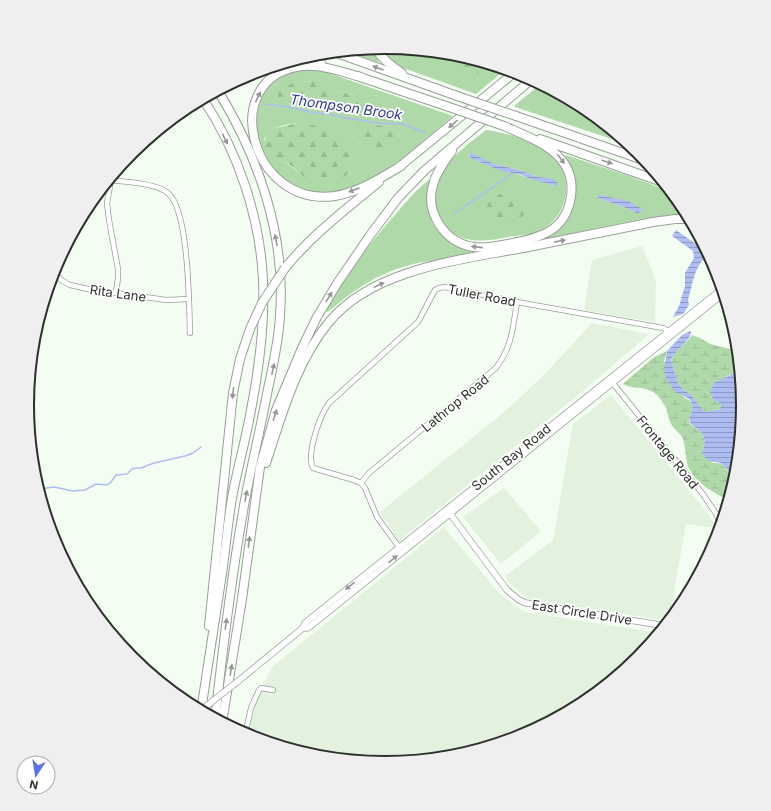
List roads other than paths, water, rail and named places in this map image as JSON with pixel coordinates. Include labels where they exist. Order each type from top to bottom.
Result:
[{"type":"highway","points":[[379,54],[389,64],[428,86]]},
{"type":"highway","points":[[346,56],[634,157]]},
{"type":"highway","points":[[316,61],[654,179]]},
{"type":"highway","points":[[361,77],[309,66],[290,68],[274,77],[260,92],[253,111],[252,130],[258,152],[269,170],[284,184],[298,191],[319,196],[338,195],[356,190],[401,166]]},
{"type":"highway","points":[[203,696],[233,393],[240,359],[250,328],[266,296],[285,268],[302,248],[321,230],[509,77]]},
{"type":"highway","points":[[223,717],[242,599],[256,492],[264,451],[282,395],[302,348],[330,296],[371,234],[398,198],[424,171],[526,84]]},
{"type":"highway","points":[[216,713],[240,527],[276,352],[281,301],[278,253],[270,214],[254,162],[230,111],[221,95]]},
{"type":"highway","points":[[202,705],[232,499],[257,377],[262,336],[263,309],[262,268],[249,201],[231,151],[206,104]]},
{"type":"highway","points":[[468,134],[440,168],[433,184],[431,200],[433,211],[438,222],[453,239],[475,247],[494,247],[538,238],[556,226],[567,212],[572,194],[570,176],[565,164],[556,153],[542,144],[504,126]]},
{"type":"highway","points":[[256,492],[296,379],[309,352],[330,321],[346,305],[363,294],[399,276],[450,262],[654,222],[683,219]]},
{"type":"street","points":[[116,181],[159,189],[168,193],[176,205],[184,239],[188,266],[190,333]]},
{"type":"street","points":[[109,189],[109,220],[118,269],[116,292]]},
{"type":"street","name":"Rita Lane","points":[[59,277],[70,285],[88,289],[166,300],[188,299]]},
{"type":"street","name":"Tuller Road","points":[[361,483],[313,468],[310,461],[318,425],[324,410],[329,403],[388,351],[418,322],[435,290],[439,288],[445,287],[517,302],[663,328],[671,333]]},
{"type":"street","name":"South Bay Road","points":[[671,333],[718,292]]},
{"type":"street","name":"South Bay Road","points":[[303,628],[308,628],[448,511],[671,333],[719,297]]},
{"type":"street","name":"Lathrop Road","points":[[361,483],[369,473],[496,368],[508,348],[517,302]]},
{"type":"street","name":"Frontage Road","points":[[611,381],[702,493],[718,518]]},
{"type":"street","points":[[361,483],[365,488],[377,517],[399,547]]},
{"type":"street","name":"South Bay Road","points":[[206,707],[303,628],[305,623],[399,547],[448,511]]},
{"type":"street","name":"East Circle Drive","points":[[448,511],[507,590],[519,600],[526,603],[659,625]]},
{"type":"street","points":[[247,728],[251,708],[259,690],[261,688],[273,690]]},
{"type":"water","points":[[471,153],[494,164],[519,170],[538,177],[550,178],[558,184],[556,186],[519,174],[502,171],[473,160],[468,155]]},
{"type":"water","points":[[600,195],[628,201],[642,209],[638,214],[597,197]]},
{"type":"water","points":[[676,230],[698,244],[705,258],[697,269],[688,300],[689,305],[683,314],[673,317],[679,306],[685,286],[685,273],[694,258],[693,251],[672,236]]},
{"type":"water","points":[[691,331],[689,338],[671,360],[678,383],[691,395],[705,412],[721,409],[721,404],[713,399],[710,393],[714,383],[735,372],[737,406],[736,428],[730,475],[725,467],[720,463],[710,462],[705,458],[702,453],[704,447],[703,436],[690,423],[689,418],[693,406],[691,401],[680,393],[676,393],[666,379],[664,370],[667,351],[682,335]]},
{"type":"waterway","name":"Thompson Brook","points":[[264,104],[289,107],[314,113],[329,114],[376,123],[403,124],[425,133]]},
{"type":"waterway","points":[[454,214],[513,173]]},
{"type":"waterway","points":[[44,488],[54,487],[73,491],[85,490],[96,484],[107,485],[116,475],[127,474],[132,469],[185,456],[193,453],[201,447]]}]
